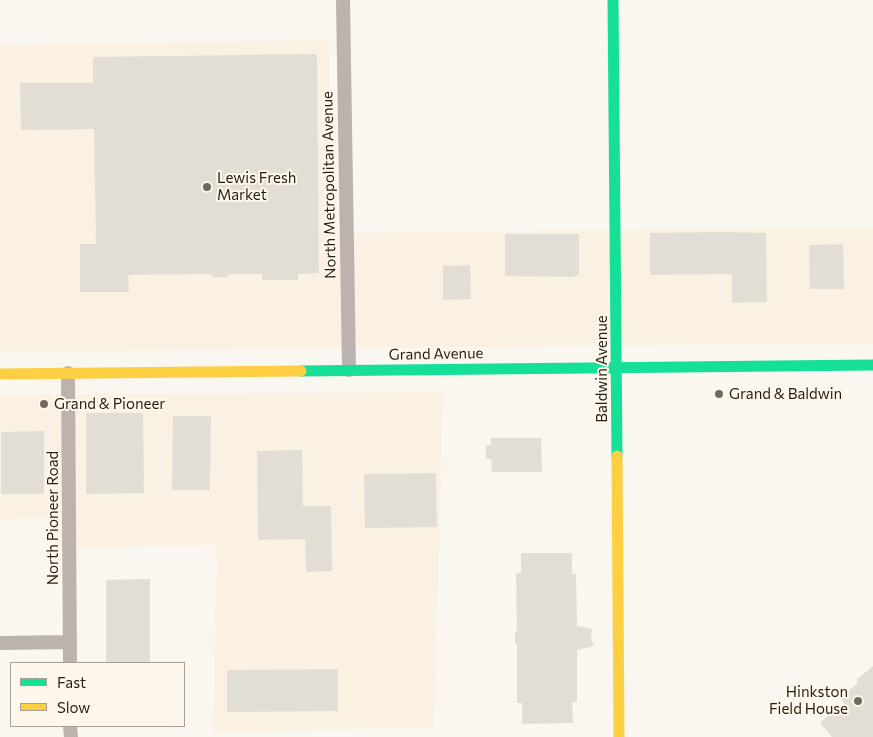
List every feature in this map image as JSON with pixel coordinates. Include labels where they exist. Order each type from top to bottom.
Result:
[{"type":"main road","name":"Baldwin Avenue","points":[[613,0],[619,737]]},
{"type":"main road","name":"Grand Avenue","points":[[0,374],[873,365]]},
{"type":"street","name":"North Metropolitan Avenue","points":[[343,0],[349,370]]},
{"type":"street","name":"North Pioneer Road","points":[[68,373],[70,662]]},
{"type":"street","points":[[0,643],[70,642]]},
{"type":"shaded area","points":[[329,40],[333,233],[873,227],[873,343],[0,352],[0,45]]},
{"type":"shaded area","points":[[443,392],[434,727],[213,733],[217,545],[60,548],[60,518],[0,519],[0,395]]},
{"type":"building","name":"Lewis Fresh Market","points":[[317,54],[319,273],[298,274],[298,280],[262,280],[262,274],[228,274],[228,277],[212,277],[212,274],[128,275],[129,292],[80,292],[80,244],[96,244],[94,129],[21,130],[20,83],[93,83],[93,57]]},
{"type":"building","points":[[650,233],[766,233],[767,302],[732,303],[732,274],[650,275]]},
{"type":"building","points":[[505,234],[579,234],[579,275],[575,275],[575,277],[505,276]]},
{"type":"building","points":[[843,244],[844,289],[810,289],[809,245]]},
{"type":"building","points":[[470,265],[471,299],[443,300],[443,266]]},
{"type":"building","points":[[86,413],[143,413],[144,493],[86,494]]},
{"type":"building","points":[[173,416],[211,416],[210,490],[172,490]]},
{"type":"building","points":[[44,431],[44,494],[1,494],[1,432]]},
{"type":"building","points":[[491,438],[541,438],[542,472],[492,472],[491,459],[486,459],[486,445],[491,445]]},
{"type":"building","points":[[302,450],[303,506],[331,506],[332,571],[306,572],[305,539],[258,540],[257,451]]},
{"type":"building","points":[[436,473],[437,527],[365,528],[364,474]]},
{"type":"building","points":[[521,553],[572,553],[572,574],[576,574],[577,626],[592,629],[591,640],[594,646],[577,650],[577,702],[572,702],[573,723],[522,724],[522,703],[517,703],[517,644],[515,644],[515,631],[517,631],[516,573],[521,573]]},
{"type":"building","points":[[150,579],[150,662],[106,662],[106,580]]},
{"type":"building","name":"Hinkston Field House","points":[[873,666],[873,737],[832,737],[820,723],[844,703],[840,698],[858,683],[856,680]]},
{"type":"building","points":[[338,669],[338,711],[227,712],[227,670]]},
{"type":"traffic: fast","points":[[613,0],[617,456]]},
{"type":"traffic: fast","points":[[301,371],[873,365]]},
{"type":"traffic: slow","points":[[0,374],[301,371]]},
{"type":"traffic: slow","points":[[617,456],[619,737]]},
{"type":"place","name":"Lewis Fresh Market","points":[[207,187]]},
{"type":"place","name":"Grand & Baldwin","points":[[719,394]]},
{"type":"place","name":"Grand & Pioneer","points":[[44,404]]},
{"type":"place","name":"Hinkston Field House","points":[[858,701]]}]
